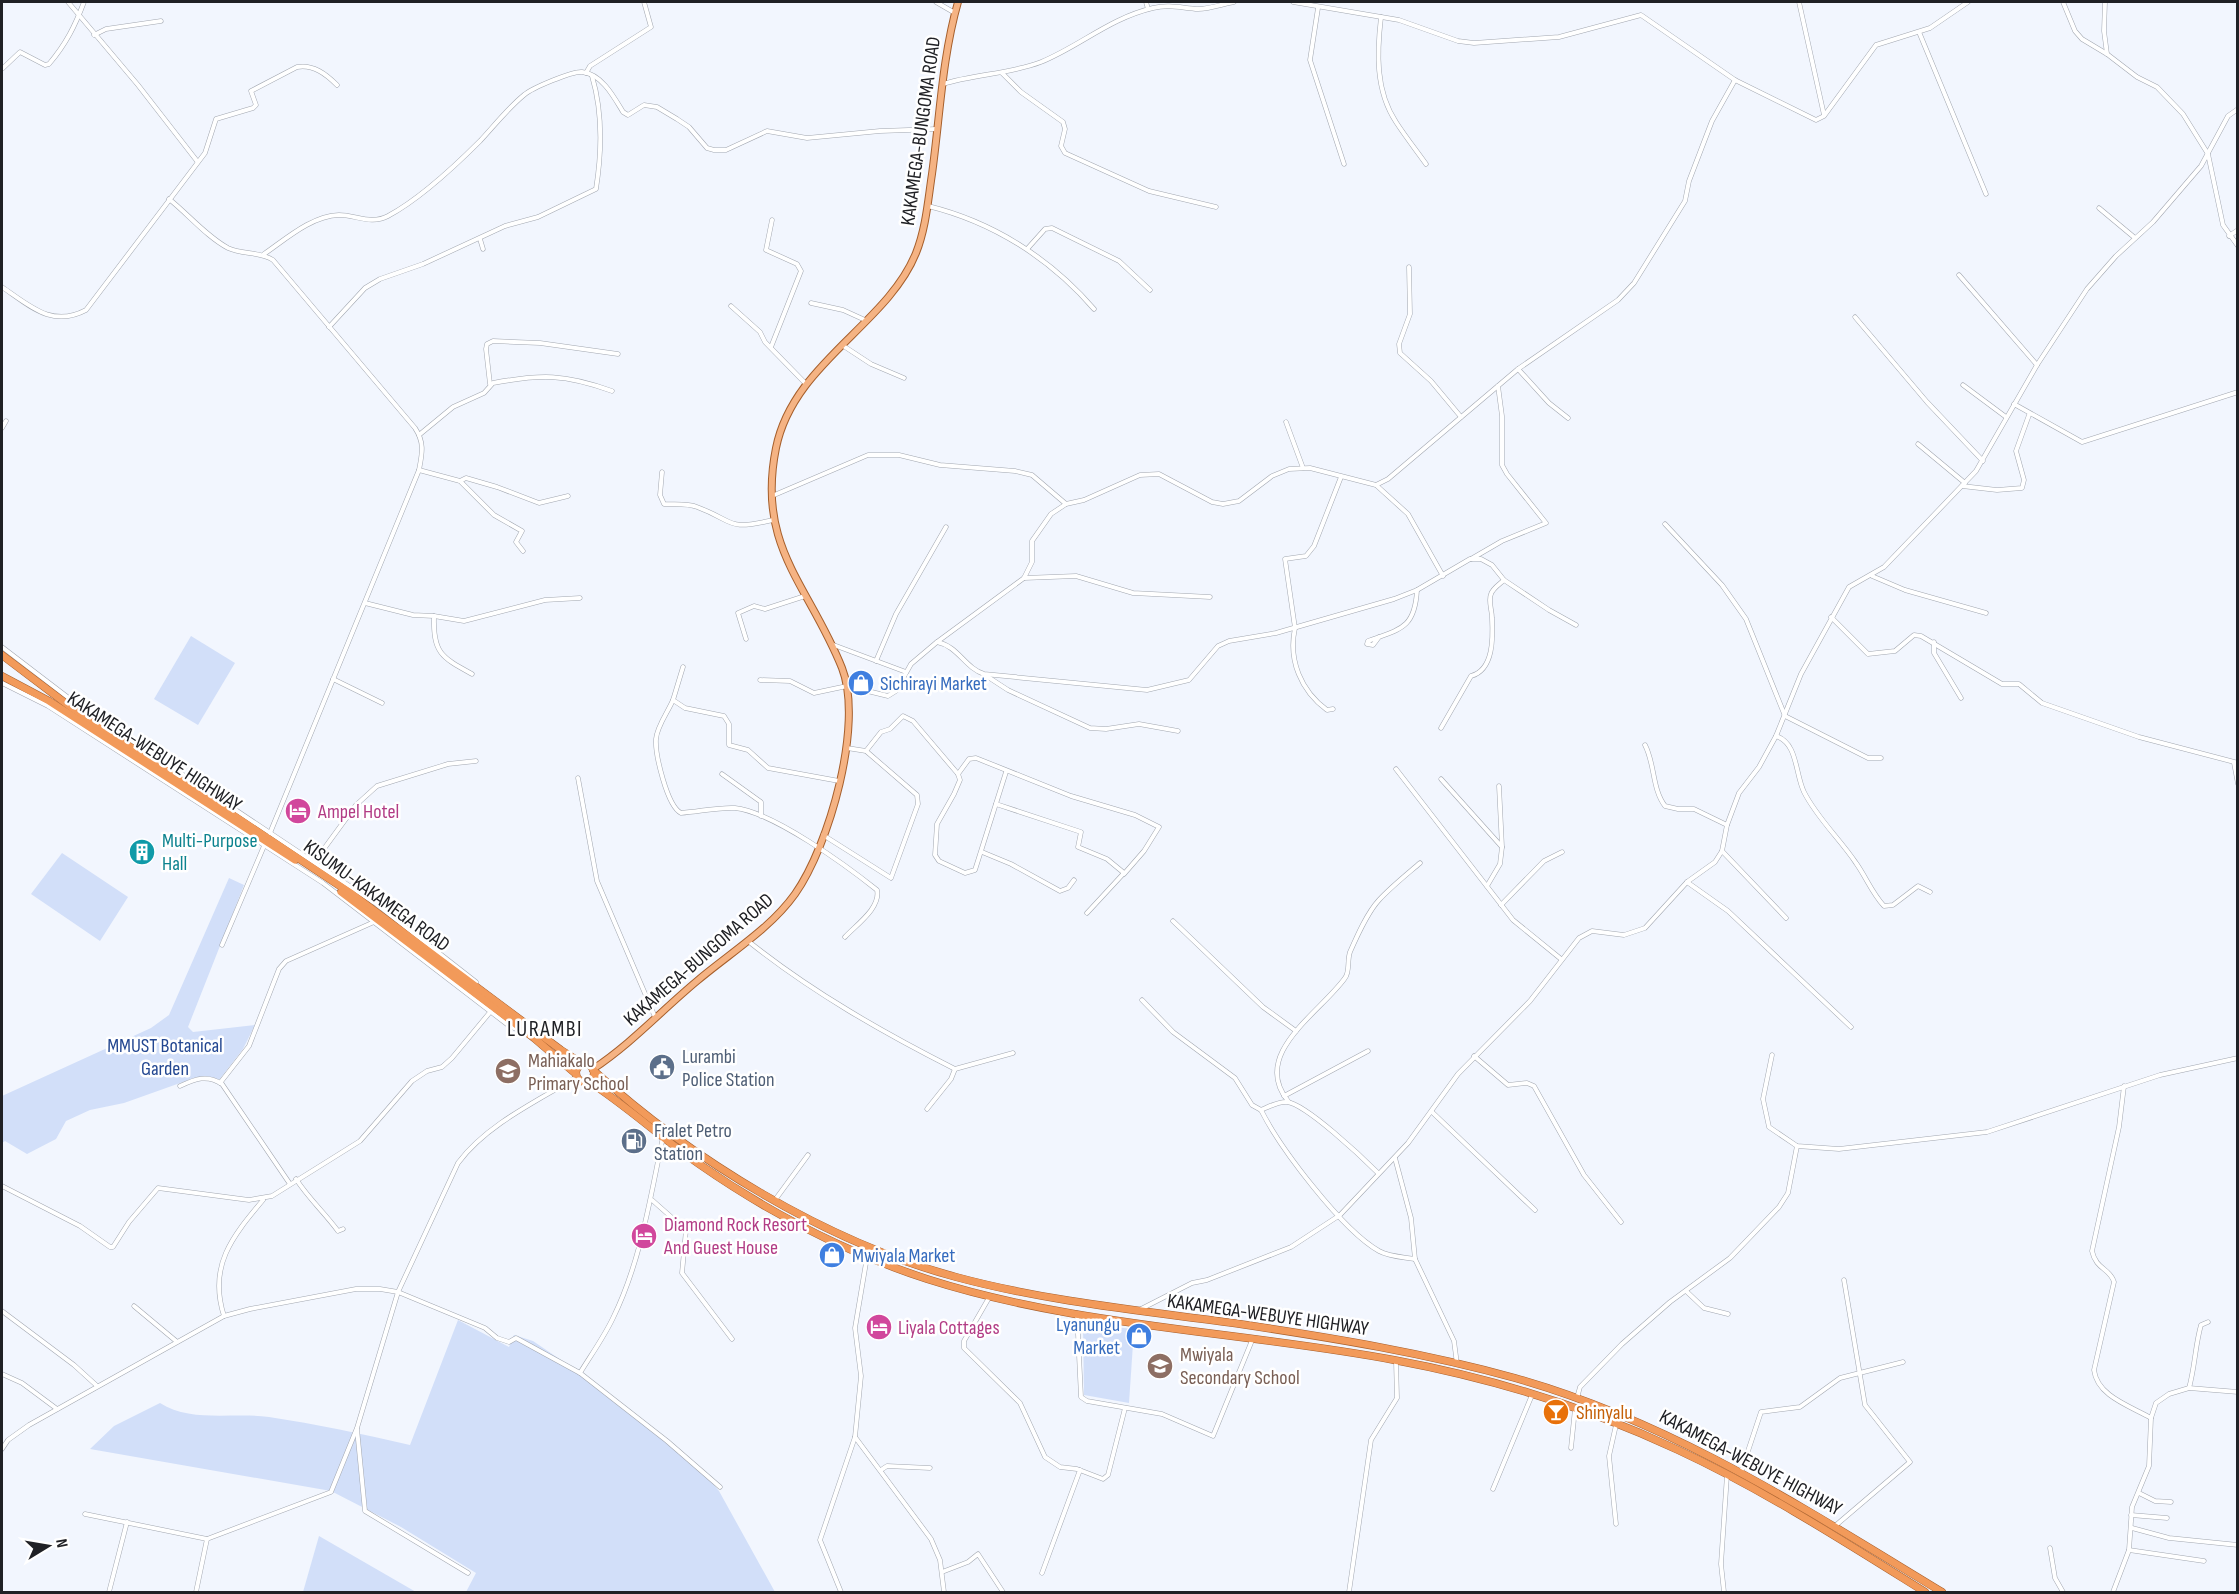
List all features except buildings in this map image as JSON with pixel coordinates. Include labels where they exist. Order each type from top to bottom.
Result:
[{"type":"highway","name":"KISUMU-KAKAMEGA ROAD","points":[[2,655],[72,708],[352,894],[593,1070]]},
{"type":"highway","name":"KAKAMEGA-WEBUYE HIGHWAY","points":[[2,680],[59,707],[306,867],[534,1038],[577,1075]]},
{"type":"highway","points":[[583,1064],[577,1069],[580,1080],[588,1081],[594,1076],[593,1070]]},
{"type":"highway","name":"KAKAMEGA-WEBUYE HIGHWAY","points":[[593,1070],[626,1100],[689,1149],[774,1200],[861,1242],[955,1276],[1138,1312],[1239,1324],[1389,1348],[1513,1377],[1610,1409],[1668,1434],[1741,1472],[1835,1526],[1942,1593]]},
{"type":"highway","name":"KAKAMEGA-WEBUYE HIGHWAY","points":[[588,1081],[700,1165],[789,1219],[924,1278],[990,1296],[1142,1324],[1396,1360],[1575,1408],[1678,1450],[1727,1475],[1925,1593]]},
{"type":"highway","points":[[1575,1408],[1576,1398]]},
{"type":"main road","name":"KAKAMEGA-BUNGOMA ROAD","points":[[593,1070],[748,941],[796,892],[823,835],[847,748],[850,712],[847,686],[830,644],[786,560],[773,520],[771,496],[776,446],[789,413],[806,384],[895,287],[909,267],[920,240],[928,206],[942,84],[958,2]]},
{"type":"street","points":[[68,2],[138,85],[197,161]]},
{"type":"street","points":[[2,69],[20,52],[45,65],[50,64],[67,44],[81,16],[84,2]]},
{"type":"street","points":[[586,73],[590,66],[651,27],[644,2]]},
{"type":"street","points":[[936,2],[955,13]]},
{"type":"street","points":[[1146,2],[1148,9]]},
{"type":"street","points":[[942,84],[970,75],[1002,72],[1044,61],[1113,23],[1148,9],[1174,5],[1204,9],[1234,2]]},
{"type":"street","points":[[1293,2],[1318,8],[1339,8],[1415,24],[1458,41],[1487,44],[1576,34],[1637,14],[1735,80],[1816,120],[1824,116],[1875,45],[1930,28],[1968,2]]},
{"type":"street","points":[[1799,2],[1824,116]]},
{"type":"street","points":[[2062,2],[2075,31],[2082,39],[2157,87],[2175,102],[2208,154],[2223,225],[2238,246]]},
{"type":"street","points":[[2105,2],[2104,27],[2107,54]]},
{"type":"street","points":[[1318,8],[1310,62],[1344,164]]},
{"type":"street","points":[[1381,17],[1377,54],[1385,95],[1395,121],[1426,164]]},
{"type":"street","points":[[94,35],[106,29],[161,21]]},
{"type":"street","points":[[1919,32],[1986,194]]},
{"type":"street","points":[[2,287],[48,317],[67,318],[86,310],[205,153],[216,119],[253,108],[256,105],[251,92],[278,75],[303,66],[322,72],[338,85]]},
{"type":"street","points":[[1002,72],[1022,92],[1063,122],[1065,129],[1061,146],[1065,153],[1149,191],[1216,207]]},
{"type":"street","points":[[264,254],[311,222],[338,215],[368,220],[388,216],[470,149],[529,90],[574,73],[586,73],[604,83],[623,112],[628,115],[634,113],[640,106],[648,104],[657,107],[689,128],[707,148],[714,150],[726,150],[767,130],[807,138],[880,131],[938,129]]},
{"type":"street","points":[[328,327],[365,288],[380,279],[423,264],[504,226],[538,217],[596,189],[601,127],[598,98],[592,76]]},
{"type":"street","points":[[1376,486],[1388,479],[1518,369],[1617,300],[1634,283],[1685,201],[1706,137],[1735,80]]},
{"type":"street","points":[[1138,1312],[1144,1306],[1192,1283],[1207,1280],[1291,1247],[1340,1215],[1378,1173],[1395,1158],[1432,1112],[1458,1074],[1530,1001],[1561,959],[1587,933],[1599,931],[1624,935],[1645,928],[1687,882],[1715,862],[1722,851],[1726,825],[1739,793],[1759,767],[1776,736],[1801,674],[1831,617],[1854,582],[1872,576],[1889,562],[1983,461],[2037,365],[2087,290],[2169,204],[2208,154],[2228,116],[2238,110]]},
{"type":"street","points":[[170,199],[223,245],[236,251],[264,254],[273,260],[419,435],[423,451],[419,470],[270,833]]},
{"type":"street","points":[[928,206],[969,219],[1028,248],[1065,278],[1094,309]]},
{"type":"street","points":[[2099,208],[2135,238]]},
{"type":"street","points":[[771,347],[801,271],[797,264],[766,250],[772,220]]},
{"type":"street","points":[[1028,248],[1044,229],[1052,228],[1119,261],[1150,290]]},
{"type":"street","points":[[2229,236],[2238,230]]},
{"type":"street","points":[[480,239],[483,249]]},
{"type":"street","points":[[1409,267],[1410,314],[1399,344],[1400,352],[1431,381],[1461,417]]},
{"type":"street","points":[[1959,275],[2037,365]]},
{"type":"street","points":[[811,303],[843,310],[865,320]]},
{"type":"street","points":[[730,306],[760,332],[806,384]]},
{"type":"street","points":[[1855,317],[1927,402],[1983,461]]},
{"type":"street","points":[[419,435],[461,402],[484,393],[490,384],[486,349],[487,344],[493,341],[540,343],[618,354]]},
{"type":"street","points":[[841,344],[872,364],[904,378]]},
{"type":"street","points":[[1518,369],[1549,403],[1568,418]]},
{"type":"street","points":[[490,384],[524,376],[542,375],[574,379],[612,391]]},
{"type":"street","points":[[984,674],[1147,690],[1158,689],[1189,680],[1218,646],[1229,640],[1295,628],[1417,590],[1502,541],[1546,523],[1507,474],[1503,465],[1502,416],[1498,385]]},
{"type":"street","points":[[1963,385],[2006,417]]},
{"type":"street","points":[[2014,404],[2029,415],[2082,442],[2238,392]]},
{"type":"street","points":[[1918,444],[1963,484],[1997,490],[2022,489],[2024,480],[2016,451],[2029,415]]},
{"type":"street","points":[[2,428],[6,421]]},
{"type":"street","points":[[1286,422],[1303,468]]},
{"type":"street","points":[[771,496],[868,455],[882,454],[940,465],[1015,471],[1032,475],[1066,504]]},
{"type":"street","points":[[760,680],[790,681],[814,693],[847,686],[888,696],[896,691],[906,672],[937,642],[1024,578],[1032,562],[1032,541],[1036,532],[1051,514],[1066,504],[1084,500],[1150,473],[1172,480],[1212,502],[1239,501],[1272,476],[1289,469],[1303,468],[1376,486],[1408,514],[1443,576]]},
{"type":"street","points":[[419,470],[460,481],[494,515],[522,531],[523,533],[516,542],[523,551]]},
{"type":"street","points":[[662,472],[660,495],[664,504],[697,507],[724,523],[737,526],[773,520]]},
{"type":"street","points":[[1333,709],[1327,710],[1310,696],[1298,675],[1292,638],[1295,628],[1285,559],[1308,555],[1314,546],[1341,477]]},
{"type":"street","points":[[460,481],[466,478],[539,503],[568,496]]},
{"type":"street","points":[[1665,524],[1722,585],[1746,619],[1785,716],[1868,758],[1881,758]]},
{"type":"street","points":[[876,661],[896,614],[946,527]]},
{"type":"street","points":[[1470,559],[1481,558],[1492,565],[1504,580],[1576,625]]},
{"type":"street","points":[[1024,578],[1076,576],[1133,593],[1210,597]]},
{"type":"street","points":[[1872,576],[1905,591],[1986,613]]},
{"type":"street","points":[[1441,728],[1470,678],[1480,673],[1489,659],[1493,643],[1490,598],[1504,580]]},
{"type":"street","points":[[1379,637],[1406,625],[1413,618],[1416,611],[1417,590]]},
{"type":"street","points":[[746,639],[738,614],[754,606],[765,609],[805,596]]},
{"type":"street","points":[[365,603],[413,615],[464,621],[545,600],[580,598]]},
{"type":"street","points":[[434,616],[433,638],[438,651],[446,660],[472,674]]},
{"type":"street","points":[[1831,617],[1864,651],[1873,656],[1895,651],[1914,635],[1934,642],[2002,684],[2019,684],[2042,703],[2139,737],[2236,763],[2238,784]]},
{"type":"street","points":[[937,642],[956,650],[976,671],[1008,690],[1090,728],[1106,729],[1139,724],[1178,731]]},
{"type":"street","points":[[1934,642],[1934,653],[1961,698]]},
{"type":"street","points":[[830,644],[906,672]]},
{"type":"street","points":[[2,647],[61,692],[315,861],[421,938],[496,1001]]},
{"type":"street","points":[[13,656],[16,666]]},
{"type":"street","points":[[683,667],[673,700],[656,740],[664,778],[677,812],[733,808],[760,816],[818,846],[878,891],[878,898],[872,909],[845,937]]},
{"type":"street","points":[[333,679],[382,703]]},
{"type":"street","points":[[2,680],[48,706],[323,883],[508,1025],[534,1038]]},
{"type":"street","points":[[673,700],[685,708],[724,716],[729,724],[729,745],[748,750],[768,768],[839,780]]},
{"type":"street","points":[[866,751],[881,732],[890,729],[903,716],[913,721],[958,774],[960,780],[937,824],[936,858],[970,873],[975,870],[982,852],[1006,772]]},
{"type":"street","points":[[1776,736],[1784,738],[1789,745],[1804,792],[1814,808],[1856,863],[1884,906],[1893,905],[1918,886],[1930,892]]},
{"type":"street","points":[[1645,745],[1651,757],[1654,780],[1665,806],[1678,810],[1694,809],[1726,825]]},
{"type":"street","points":[[823,835],[864,859],[888,878],[893,876],[919,798],[866,751],[847,748]]},
{"type":"street","points":[[958,774],[972,758],[1071,796],[1136,815],[1159,827],[1144,851],[1087,913]]},
{"type":"street","points":[[315,861],[356,805],[377,786],[448,764],[476,761]]},
{"type":"street","points":[[1396,769],[1513,920],[1561,959]]},
{"type":"street","points":[[722,774],[761,802],[760,816]]},
{"type":"street","points":[[578,778],[597,881],[655,1017]]},
{"type":"street","points":[[1441,779],[1503,847]]},
{"type":"street","points":[[1487,886],[1500,864],[1503,847],[1499,786]]},
{"type":"street","points":[[996,804],[1081,832],[1078,847],[1107,860],[1124,874]]},
{"type":"street","points":[[222,945],[264,846]]},
{"type":"street","points":[[1722,851],[1786,918]]},
{"type":"street","points":[[982,852],[1011,864],[1060,891],[1068,888],[1074,880]]},
{"type":"street","points":[[1501,904],[1544,861],[1562,852]]},
{"type":"street","points":[[1378,1173],[1350,1145],[1289,1102],[1277,1085],[1275,1071],[1296,1031],[1346,978],[1350,953],[1376,904],[1420,863]]},
{"type":"street","points":[[1687,882],[1728,911],[1851,1027]]},
{"type":"street","points":[[1173,921],[1263,1006],[1296,1031]]},
{"type":"street","points":[[220,1083],[249,1046],[261,1009],[279,969],[286,960],[374,922]]},
{"type":"street","points":[[748,941],[832,1001],[955,1069],[1013,1053]]},
{"type":"street","points":[[1142,1000],[1173,1032],[1235,1078],[1252,1105],[1261,1110],[1269,1126],[1311,1184],[1340,1215],[1381,1252],[1415,1259]]},
{"type":"street","points":[[224,1316],[218,1293],[221,1265],[237,1234],[263,1199],[360,1141],[412,1081],[427,1071],[442,1067],[491,1011]]},
{"type":"street","points":[[1284,1096],[1368,1051]]},
{"type":"street","points":[[1772,1055],[1763,1099],[1767,1122],[1776,1134],[1797,1146],[1839,1149],[1987,1132],[2124,1086],[2238,1058]]},
{"type":"street","points":[[1474,1056],[1508,1085],[1527,1083],[1534,1086],[1584,1175],[1621,1222]]},
{"type":"street","points":[[927,1109],[951,1079],[955,1069]]},
{"type":"street","points":[[85,1514],[207,1539],[331,1492],[357,1428],[398,1292],[447,1184],[468,1150],[514,1116],[577,1075]]},
{"type":"street","points":[[180,1086],[206,1078],[220,1083],[290,1184]]},
{"type":"street","points":[[2124,1086],[2119,1126],[2092,1251],[2096,1264],[2112,1275],[2114,1282],[2094,1370],[2096,1380],[2104,1391],[2151,1418]]},
{"type":"street","points":[[1261,1110],[1289,1102]]},
{"type":"street","points":[[1432,1112],[1534,1210]]},
{"type":"street","points":[[580,1373],[614,1317],[646,1226],[663,1137]]},
{"type":"street","points":[[1576,1398],[1580,1387],[1622,1344],[1730,1258],[1779,1207],[1788,1193],[1797,1146]]},
{"type":"street","points":[[774,1200],[808,1155]]},
{"type":"street","points":[[1395,1158],[1411,1218],[1415,1259],[1454,1341],[1457,1364]]},
{"type":"street","points":[[296,1179],[312,1203],[319,1205],[338,1231],[343,1229]]},
{"type":"street","points":[[2,1186],[80,1226],[110,1248],[158,1188],[228,1199],[263,1199]]},
{"type":"street","points":[[651,1200],[686,1230],[682,1272],[732,1339]]},
{"type":"street","points":[[840,1593],[820,1540],[855,1437],[861,1376],[855,1328],[868,1255]]},
{"type":"street","points":[[1835,1526],[1910,1464],[1908,1457],[1865,1405],[1844,1280]]},
{"type":"street","points":[[2,1449],[8,1440],[96,1385],[224,1316],[356,1289],[398,1292],[485,1328],[497,1338],[509,1342],[516,1338],[532,1345],[580,1373],[667,1441],[720,1487]]},
{"type":"street","points":[[1686,1291],[1704,1308],[1728,1314]]},
{"type":"street","points":[[990,1296],[964,1341],[964,1348],[1020,1403],[1033,1427],[1042,1454],[1060,1467],[1080,1470],[1103,1479],[1108,1475],[1125,1408]]},
{"type":"street","points":[[134,1306],[176,1341]]},
{"type":"street","points":[[2,1311],[74,1365],[96,1385]]},
{"type":"street","points":[[1077,1312],[1079,1392],[1087,1401],[1162,1414],[1213,1436],[1253,1338]]},
{"type":"street","points":[[2190,1388],[2198,1336],[2202,1325],[2208,1322]]},
{"type":"street","points":[[1349,1593],[1371,1440],[1397,1398],[1396,1360]]},
{"type":"street","points":[[1741,1472],[1761,1412],[1800,1407],[1840,1378],[1903,1362]]},
{"type":"street","points":[[2,1374],[22,1383],[57,1409]]},
{"type":"street","points":[[2113,1593],[2129,1550],[2131,1515],[2151,1457],[2151,1418],[2156,1403],[2169,1394],[2190,1388],[2238,1392]]},
{"type":"street","points":[[1493,1489],[1532,1395]]},
{"type":"street","points":[[1571,1448],[1575,1408]]},
{"type":"street","points":[[1616,1424],[1609,1456],[1616,1524]]},
{"type":"street","points":[[357,1428],[365,1511],[468,1573]]},
{"type":"street","points":[[855,1437],[937,1549],[944,1593]]},
{"type":"street","points":[[2,1439],[8,1440]]},
{"type":"street","points":[[881,1470],[887,1466],[930,1468]]},
{"type":"street","points":[[1042,1573],[1080,1470]]},
{"type":"street","points":[[1724,1593],[1721,1564],[1727,1475]]},
{"type":"street","points":[[2139,1494],[2155,1501],[2171,1502]]},
{"type":"street","points":[[2131,1515],[2167,1518]]},
{"type":"street","points":[[109,1593],[127,1522]]},
{"type":"street","points":[[2132,1528],[2169,1538],[2238,1545]]},
{"type":"street","points":[[196,1593],[207,1539]]},
{"type":"street","points":[[2050,1548],[2055,1578],[2064,1593]]},
{"type":"street","points":[[2129,1550],[2204,1561]]},
{"type":"street","points":[[942,1572],[968,1562],[978,1554],[1002,1593]]},
{"type":"green space","points":[[191,636],[235,663],[198,725],[154,699]]},
{"type":"green space","points":[[62,853],[128,897],[100,941],[31,894]]},
{"type":"green space","name":"MMUST Botanical Garden","points":[[229,878],[244,885],[188,1027],[193,1032],[255,1025],[243,1049],[219,1080],[213,1077],[197,1077],[124,1103],[90,1110],[66,1121],[56,1139],[27,1154],[5,1141],[2,1143],[2,1096],[151,1028],[169,1015]]},
{"type":"green space","points":[[458,1320],[509,1347],[514,1335],[533,1341],[580,1373],[702,1471],[719,1491],[775,1592],[466,1592],[476,1573],[401,1527],[331,1491],[90,1449],[114,1426],[160,1403],[185,1413],[269,1417],[340,1429],[410,1445]]},
{"type":"green space","points":[[1083,1324],[1134,1329],[1129,1403],[1084,1395]]},
{"type":"green space","points":[[319,1536],[416,1592],[303,1592]]},
{"type":"place","name":"Sichirayi Market","points":[[861,683]]},
{"type":"place","name":"Ampel Hotel","points":[[298,811]]},
{"type":"place","name":"Multi-Purpose Hall","points":[[142,852]]},
{"type":"place","name":"Lurambi Police Station","points":[[662,1067]]},
{"type":"place","name":"Mahiakalo Primary School","points":[[508,1071]]},
{"type":"place","name":"Fralet Petro Station","points":[[634,1141]]},
{"type":"place","name":"Diamond Rock Resort And Guest House","points":[[644,1236]]},
{"type":"place","name":"Mwiyala Market","points":[[832,1255]]},
{"type":"place","name":"Liyala Cottages","points":[[879,1327]]},
{"type":"place","name":"Lyanungu Market","points":[[1139,1336]]},
{"type":"place","name":"Mwiyala Secondary School","points":[[1160,1366]]},
{"type":"place","name":"Shinyalu","points":[[1556,1412]]},
{"type":"district","name":"LURAMBI","points":[[545,1028]]}]
